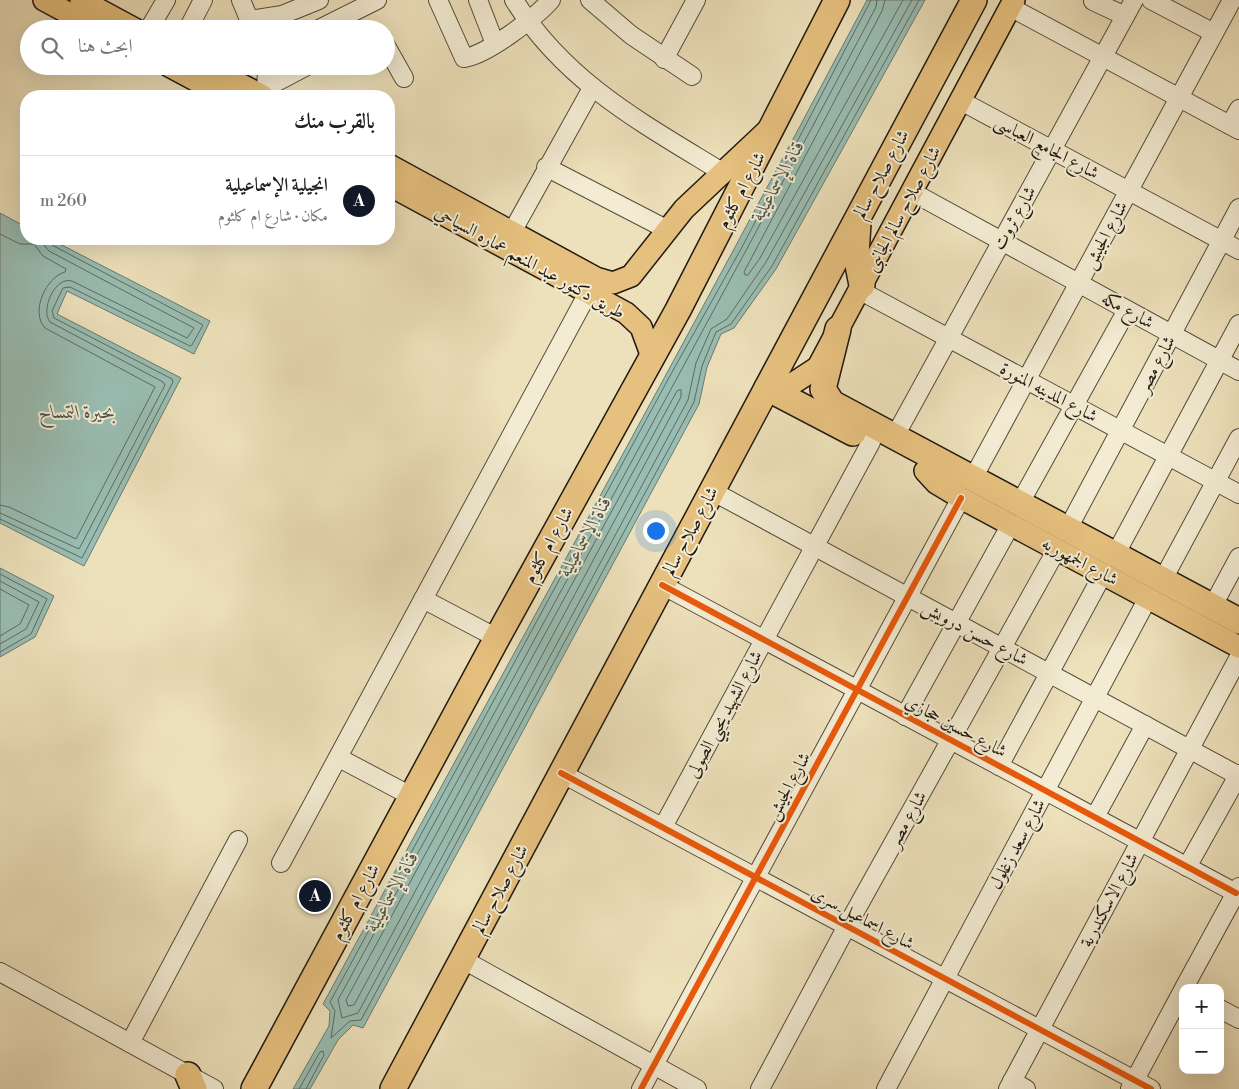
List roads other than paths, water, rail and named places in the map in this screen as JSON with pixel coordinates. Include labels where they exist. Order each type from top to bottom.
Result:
[{"type":"highway","name":"شارع ام كلثوم","points":[[254,1089],[496,638],[652,357],[777,121],[837,0]]},
{"type":"highway","name":"شارع صلاح سالم","points":[[393,1089],[974,0]]},
{"type":"highway","points":[[860,214],[856,255],[861,287]]},
{"type":"highway","name":"شارع الجمهوريه","points":[[838,330],[823,388],[825,394],[836,405],[895,436],[928,463],[1239,636]]},
{"type":"highway","name":"شارع الجمهوريه","points":[[767,388],[871,442],[928,463],[1239,621]]},
{"type":"main road","points":[[44,0],[81,20]]},
{"type":"main road","points":[[81,0],[118,20]]},
{"type":"main road","name":"شارع صلاح سالم الجانبى","points":[[767,388],[792,384],[818,367],[1012,4]]},
{"type":"main road","points":[[186,75],[214,90]]},
{"type":"main road","points":[[226,75],[258,90]]},
{"type":"main road","name":"طريق دكتور عبد المنعم عماره السياحي","points":[[395,168],[596,278],[613,283],[626,279],[635,271],[666,229],[722,172],[777,121]]},
{"type":"main road","name":"طريق دكتور عبد المنعم عماره السياحي","points":[[395,188],[634,319],[646,336],[652,357]]},
{"type":"main road","name":"شارع الجمهوريه","points":[[1239,610],[1121,544],[948,453],[928,463],[936,483],[961,498],[1239,647]]},
{"type":"street","points":[[154,20],[166,0]]},
{"type":"street","points":[[193,20],[203,0]]},
{"type":"street","points":[[241,0],[249,20]]},
{"type":"street","points":[[265,20],[319,0]]},
{"type":"street","points":[[332,20],[354,5],[378,0]]},
{"type":"street","points":[[438,0],[464,58],[495,44],[529,21],[551,0]]},
{"type":"street","points":[[478,0],[495,44]]},
{"type":"street","points":[[514,0],[557,54],[592,88],[628,114],[722,172]]},
{"type":"street","points":[[590,0],[631,35],[664,59],[692,76]]},
{"type":"street","points":[[664,59],[696,0]]},
{"type":"street","name":"شارع ثروت","points":[[895,436],[1134,0]]},
{"type":"street","points":[[1151,0],[1214,33]]},
{"type":"street","name":"شارع الجيش","points":[[978,469],[1232,0]]},
{"type":"street","points":[[1093,1],[1124,16]]},
{"type":"street","points":[[1012,4],[1102,57],[1234,127],[1239,109]]},
{"type":"street","points":[[395,62],[404,78]]},
{"type":"street","points":[[265,90],[266,75]]},
{"type":"street","points":[[270,90],[293,75]]},
{"type":"street","points":[[512,232],[592,88]]},
{"type":"street","name":"شارع الجامع العباسى","points":[[961,101],[1239,250]]},
{"type":"street","points":[[546,168],[666,229]]},
{"type":"street","name":"شارع مكه","points":[[912,192],[1239,371]]},
{"type":"street","name":"شارع مصر","points":[[1073,519],[1239,208]]},
{"type":"street","name":"شارع المدينه المنورة","points":[[861,287],[949,338],[1239,494]]},
{"type":"street","points":[[281,863],[588,293]]},
{"type":"street","points":[[1025,494],[1127,310]]},
{"type":"street","points":[[1121,544],[1239,324]]},
{"type":"street","points":[[1168,570],[1239,438]]},
{"type":"street","name":"شارع الشهيد يحيي الصولى","points":[[663,827],[871,442]]},
{"type":"street","name":"شارع حسن درويش","points":[[712,491],[1239,775]]},
{"type":"street","name":"شارع الجيش","points":[[641,1089],[961,498]]},
{"type":"street","points":[[905,716],[1011,524]]},
{"type":"street","name":"شارع مصر","points":[[760,1089],[847,926],[1057,549]]},
{"type":"street","points":[[1217,598],[1239,557]]},
{"type":"street","points":[[998,766],[1103,574]]},
{"type":"street","name":"شارع حسين حجازي","points":[[662,585],[1187,867],[1237,890]]},
{"type":"street","name":"شارع سعد زغلول","points":[[886,1089],[1148,598]]},
{"type":"street","points":[[423,599],[496,638]]},
{"type":"street","name":"شارع الاسكندرية","points":[[1015,1086],[1040,1029],[1239,658]]},
{"type":"street","points":[[1095,817],[1145,725]]},
{"type":"street","points":[[339,758],[411,796]]},
{"type":"street","name":"شارع اسماعيل سرى","points":[[561,773],[1040,1029],[1132,1085],[1151,1089]]},
{"type":"street","points":[[1187,867],[1239,775]]},
{"type":"street","points":[[130,1043],[238,840]]},
{"type":"street","points":[[1186,984],[1233,912],[1237,890]]},
{"type":"street","points":[[462,959],[697,1089]]},
{"type":"street","points":[[0,972],[130,1043],[191,1082],[214,1089]]},
{"type":"street","points":[[1132,1085],[1179,997]]},
{"type":"street","points":[[1224,1011],[1239,1019]]},
{"type":"water","name":"قناة الإسماعيلية","points":[[867,0],[925,0],[776,269],[734,328],[721,334],[707,367],[699,404],[363,1028],[353,1025],[338,1040],[310,1089],[293,1089],[329,1026],[330,1011],[323,1004],[664,378]]},
{"type":"water","name":"بحيرة التمساح","points":[[0,213],[20,224],[20,245],[62,245],[210,321],[194,354],[67,291],[57,314],[181,378],[84,566],[0,523]]},
{"type":"water","points":[[0,568],[54,596],[35,637],[0,657]]},
{"type":"place","name":"انجيلية الإسماعيلية","points":[[315,896]]}]
